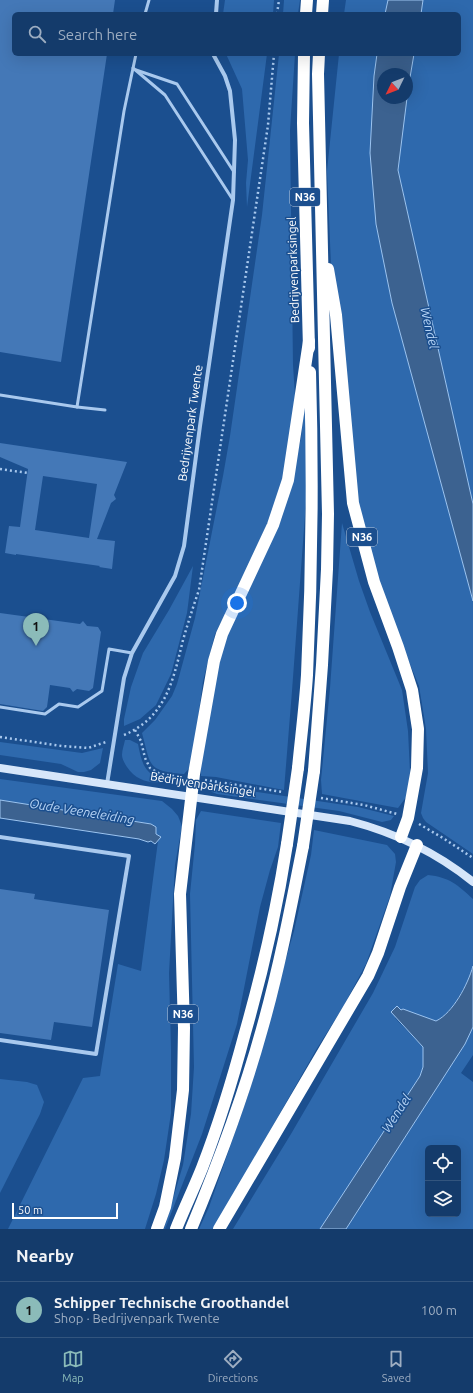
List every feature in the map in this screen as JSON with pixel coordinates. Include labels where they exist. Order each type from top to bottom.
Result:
[{"type":"highway","points":[[306,12],[307,0]]},
{"type":"highway","points":[[322,12],[323,0]]},
{"type":"highway","name":"Bedrijvenparksingel","points":[[304,56],[303,123],[309,341]]},
{"type":"highway","name":"N36","points":[[191,1229],[229,1133],[262,1029],[286,931],[303,846],[314,771],[322,665],[328,514],[321,228],[319,56]]},
{"type":"highway","name":"N36","points":[[321,228],[336,315],[353,504],[374,582],[412,690],[418,729],[418,768],[408,818],[401,837]]},
{"type":"highway","name":"N36","points":[[176,1229],[202,1167],[224,1105],[239,1056],[257,990],[272,926],[287,844],[298,768],[306,676],[311,582],[312,511],[309,341]]},
{"type":"highway","name":"N36","points":[[157,1229],[165,1207],[175,1158],[183,1090],[184,1028],[180,894],[191,797],[214,661],[222,634],[273,526],[288,480],[309,341]]},
{"type":"highway","points":[[219,1229],[368,976],[378,953],[400,887],[417,845]]},
{"type":"main road","name":"Bedrijvenparksingel","points":[[0,768],[350,821],[401,837],[460,871],[473,882]]},
{"type":"street","points":[[216,12],[217,0]]},
{"type":"street","name":"Bedrijvenpark Twente","points":[[107,784],[124,678],[132,653],[175,576],[184,546],[198,433],[233,200],[235,140],[230,91],[225,76],[215,56]]},
{"type":"street","points":[[0,837],[129,856],[96,1054],[0,1040]]},
{"type":"lane","points":[[146,12],[149,0]]},
{"type":"lane","points":[[77,406],[124,111],[136,56]]},
{"type":"lane","points":[[133,68],[177,84],[234,172]]},
{"type":"lane","points":[[133,68],[165,94],[233,200]]},
{"type":"lane","points":[[0,395],[105,410]]},
{"type":"lane","points":[[0,707],[45,714],[59,704],[78,707],[102,691],[109,649],[132,653]]},
{"type":"path","points":[[278,12],[279,0]]},
{"type":"path","points":[[0,737],[62,746],[88,748],[114,740],[134,730],[149,719],[158,709],[172,684],[199,590],[268,125],[274,56]]},
{"type":"path","points":[[0,469],[28,473]]},
{"type":"shaded area","points":[[225,0],[274,0],[273,12],[223,12]]},
{"type":"shaded area","points":[[284,0],[300,0],[298,12],[283,12]]},
{"type":"shaded area","points":[[346,0],[388,0],[385,12],[344,12]]},
{"type":"shaded area","points":[[423,0],[473,0],[473,504],[398,170],[405,104],[413,104],[413,68],[412,68],[414,56],[461,56],[461,12],[421,12]]},
{"type":"shaded area","points":[[227,56],[267,56],[247,207],[246,183],[248,160],[242,89]]},
{"type":"shaded area","points":[[279,56],[295,56],[290,130],[293,365],[295,396],[286,468],[273,511],[231,603],[215,634],[203,681],[192,765],[184,774],[172,773],[163,771],[152,765],[149,760],[142,733],[155,720],[172,696],[177,684],[195,618],[230,436],[262,215]]},
{"type":"shaded area","points":[[339,56],[377,56],[374,76],[376,224],[392,303],[473,601],[473,854],[426,822],[421,813],[428,773],[426,729],[419,686],[386,606],[359,518],[332,289],[327,171]]},
{"type":"shaded area","points":[[306,391],[307,488],[284,790],[216,777],[201,776],[201,766],[213,686],[227,634],[282,518],[301,438]]},
{"type":"shaded area","points":[[342,523],[370,612],[402,690],[408,731],[410,772],[407,796],[398,808],[322,794],[321,780],[330,688]]},
{"type":"shaded area","points":[[193,566],[187,613],[171,674],[156,705],[140,719],[124,726],[124,719],[131,687],[143,653]]},
{"type":"shaded area","points":[[125,740],[130,740],[138,744],[142,761],[148,771],[153,775],[175,779],[162,782],[149,782],[137,777],[127,767],[122,758]]},
{"type":"shaded area","points":[[0,742],[82,753],[103,748],[100,763],[91,770],[78,772],[61,764],[0,755]]},
{"type":"shaded area","points":[[0,779],[162,801],[178,816],[182,826],[175,865],[169,973],[171,1113],[164,1160],[156,1194],[145,1229],[8,1229],[83,1078],[100,1076],[118,964],[141,971],[158,841],[160,837],[156,834],[151,824],[0,800]]},
{"type":"shaded area","points":[[204,784],[358,807],[394,816],[391,820],[382,822],[339,811],[217,794],[212,792]]},
{"type":"shaded area","points":[[201,811],[281,823],[278,847],[260,907],[237,1024],[202,1134],[164,1229],[183,1165],[191,1114],[194,1067],[190,894],[196,820]]},
{"type":"shaded area","points":[[314,830],[387,845],[395,854],[396,862],[390,896],[366,964],[343,1007],[316,1050],[214,1229],[199,1229],[209,1207],[248,1095],[294,931],[311,855]]},
{"type":"shaded area","points":[[428,875],[453,882],[473,899],[473,966],[469,979],[455,1003],[443,1018],[436,1021],[424,1017],[395,1018],[423,1047],[423,1067],[420,1076],[320,1229],[233,1229],[291,1134],[373,993],[395,947],[415,887],[420,880]]},
{"type":"shaded area","points":[[473,1027],[473,1055],[461,1073],[473,1082],[473,1229],[346,1229],[465,1044]]},
{"type":"shaded area","points":[[0,1079],[27,1082],[37,1085],[44,1102],[40,1114],[0,1193]]},
{"type":"water","points":[[388,0],[423,0],[421,12],[385,12]]},
{"type":"water","name":"Wendel","points":[[377,56],[414,56],[412,68],[377,68],[377,104],[406,104],[398,170],[473,504],[473,601],[392,303],[376,224],[370,153],[374,76]]},
{"type":"water","points":[[0,800],[151,824],[156,827],[156,834],[161,837],[155,844],[151,841],[148,842],[139,839],[0,818]]},
{"type":"water","name":"Wendel","points":[[473,966],[473,1027],[465,1044],[346,1229],[320,1229],[420,1076],[423,1067],[423,1047],[391,1012],[397,1006],[401,1010],[403,1009],[436,1021],[448,1012],[454,1005],[468,981]]},
{"type":"building","points":[[0,0],[115,0],[113,12],[12,12],[12,56],[107,56],[61,362],[0,352]]},
{"type":"building","points":[[0,443],[127,462],[114,495],[116,499],[111,503],[97,539],[115,541],[112,569],[5,553],[9,526],[20,527],[28,469],[0,457]],"holes":[[[43,476],[97,484],[89,538],[35,530]]]},
{"type":"building","points":[[0,613],[80,624],[83,621],[87,626],[98,627],[101,632],[93,688],[89,691],[77,689],[73,692],[70,688],[50,685],[47,707],[43,711],[0,704]]},
{"type":"building","points":[[0,889],[35,894],[34,899],[109,910],[92,1027],[54,1022],[51,1040],[0,1033]]},
{"type":"place","name":"Schipper Technische Groothandel","points":[[36,646]]},
{"type":"water label","name":"Oude Veeneleiding","points":[[82,811]]}]
